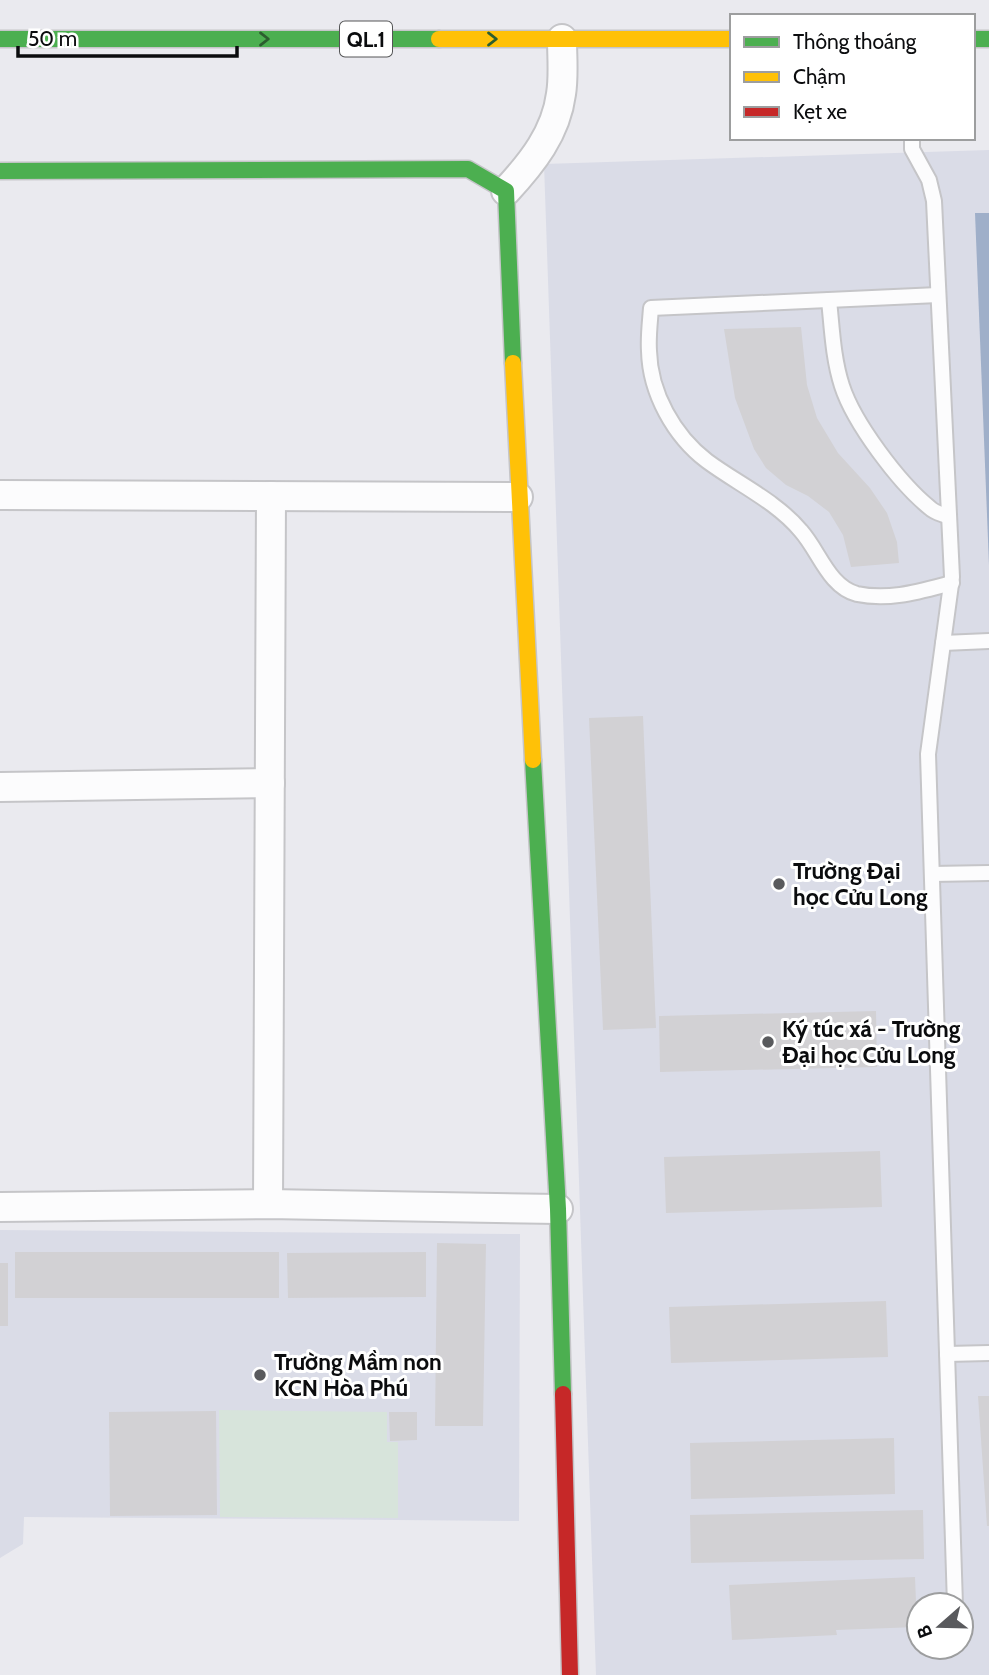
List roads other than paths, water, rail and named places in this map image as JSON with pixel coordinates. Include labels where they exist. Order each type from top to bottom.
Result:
[{"type":"main road","name":"QL.1","points":[[0,39],[730,39]]},
{"type":"main road","points":[[0,171],[468,169],[506,191],[518,497],[558,1209],[570,1675]]},
{"type":"street","points":[[506,191],[531,164],[553,128],[562,93],[562,39]]},
{"type":"street","points":[[0,495],[518,497]]},
{"type":"street","points":[[268,1203],[271,496]]},
{"type":"street","points":[[0,787],[270,783]]},
{"type":"street","points":[[0,1207],[268,1203],[558,1209]]},
{"type":"lane","points":[[912,140],[912,149],[929,180],[934,201],[952,583],[928,754],[955,1591]]},
{"type":"lane","points":[[938,296],[650,308],[648,353],[657,394],[682,438],[707,461],[740,481],[801,531],[840,586],[856,593],[891,597],[952,583]]},
{"type":"lane","points":[[829,300],[842,386],[855,415],[888,463],[913,491],[932,510],[949,517]]},
{"type":"lane","points":[[943,643],[989,641]]},
{"type":"lane","points":[[932,874],[989,873]]},
{"type":"lane","points":[[947,1354],[989,1353]]},
{"type":"water","points":[[975,213],[989,213],[989,565]]},
{"type":"place","name":"Trường Đại học Cửu Long","points":[[779,884]]},
{"type":"place","name":"Ký túc xá - Trường Đại học Cửu Long","points":[[768,1042]]},
{"type":"place","name":"Trường Mầm non KCN Hòa Phú","points":[[260,1375]]}]
